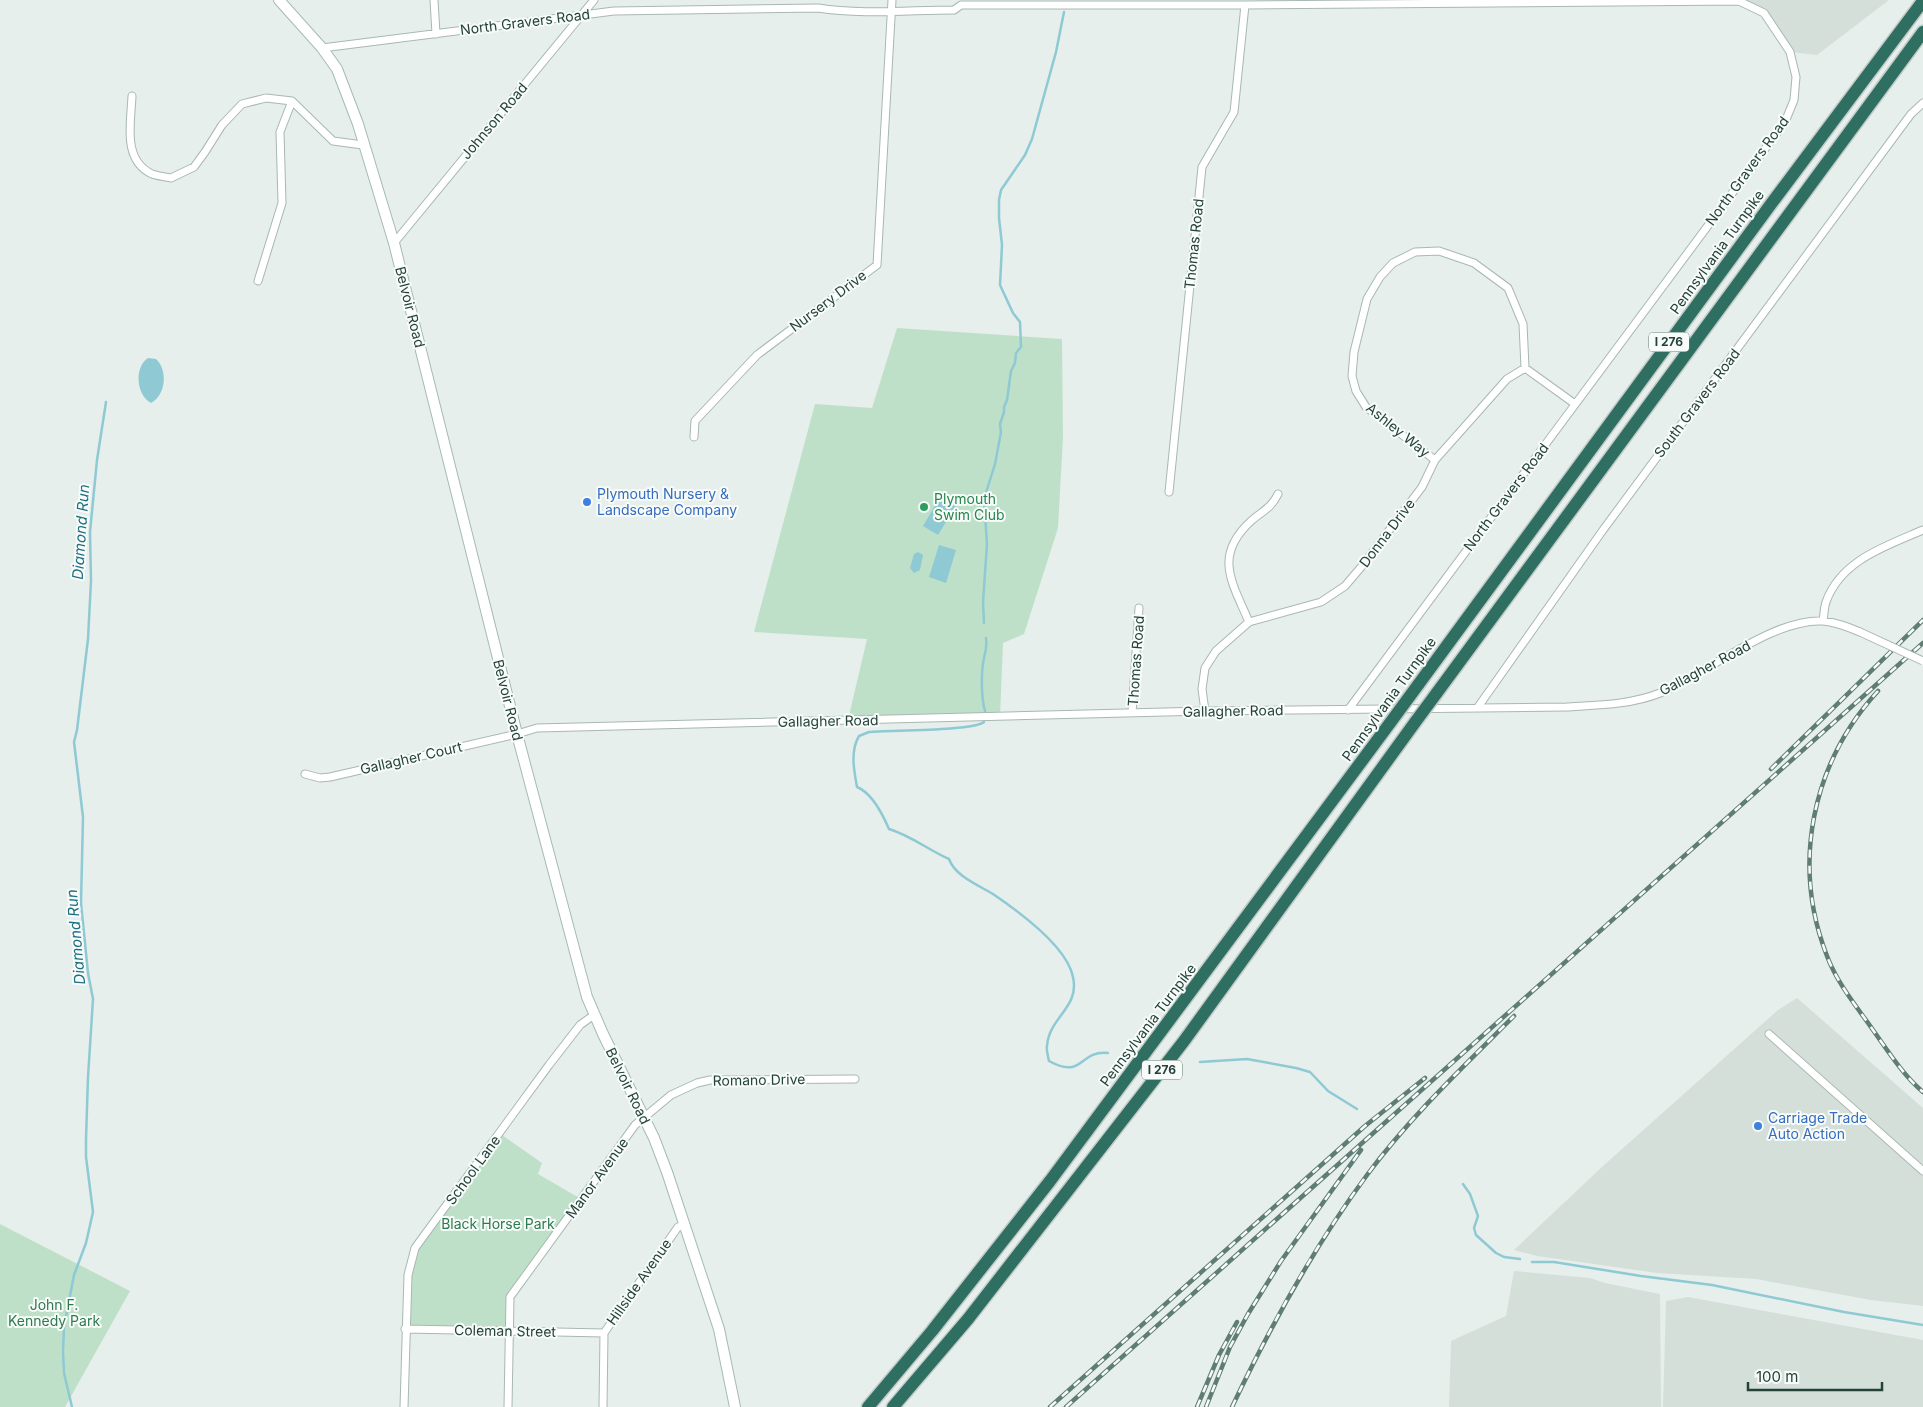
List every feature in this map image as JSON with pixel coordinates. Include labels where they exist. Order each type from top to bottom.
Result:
[{"type":"highway","name":"Pennsylvania Turnpike","points":[[868,1407],[943,1317],[1050,1181],[1923,0]]},
{"type":"highway","name":"I 276","points":[[893,1407],[968,1319],[1184,1041],[1416,721],[1923,32]]},
{"type":"street","name":"Belvoir Road","points":[[279,0],[322,48],[337,69],[348,96],[394,243],[540,824],[594,1015],[662,1157],[719,1329],[735,1407]]},
{"type":"street","points":[[434,0],[436,34]]},
{"type":"street","name":"Johnson Road","points":[[394,243],[594,0]]},
{"type":"street","name":"Nursery Drive","points":[[694,437],[695,421],[757,355],[877,265],[892,0]]},
{"type":"street","name":"North Gravers Road","points":[[322,48],[624,11],[818,8],[892,11],[954,10],[961,6],[1739,1],[1764,13],[1790,52],[1796,77],[1794,100],[1785,122],[1348,710]]},
{"type":"street","name":"Thomas Road","points":[[1169,492],[1202,167],[1234,112],[1246,5]]},
{"type":"street","points":[[132,96],[130,139],[134,158],[151,174],[171,178],[194,167],[222,124],[242,104],[266,98],[292,101],[333,141],[363,145]]},
{"type":"street","points":[[258,281],[282,204],[280,132],[292,101]]},
{"type":"street","name":"South Gravers Road","points":[[1478,707],[1620,506],[1911,114],[1923,103]]},
{"type":"street","name":"Ashley Way","points":[[1435,460],[1366,407],[1356,391],[1352,376],[1354,352],[1367,299],[1380,277],[1393,263],[1415,252],[1439,251],[1474,263],[1508,288],[1523,324],[1525,368]]},
{"type":"street","points":[[1525,368],[1575,404]]},
{"type":"street","name":"Donna Drive","points":[[1205,711],[1202,689],[1205,668],[1216,651],[1250,622],[1321,602],[1344,586],[1362,566],[1422,487],[1435,460],[1507,379],[1525,368]]},
{"type":"street","points":[[1250,622],[1231,581],[1229,553],[1240,532],[1257,516],[1272,506],[1278,494]]},
{"type":"street","points":[[1823,621],[1826,602],[1837,582],[1854,563],[1877,550],[1923,530]]},
{"type":"street","name":"Thomas Road","points":[[1132,713],[1140,608]]},
{"type":"street","name":"Gallagher Road","points":[[517,734],[537,728],[1205,711],[1566,707],[1628,702],[1659,693],[1776,631],[1793,625],[1823,621],[1842,625],[1860,632],[1923,662]]},
{"type":"street","name":"Gallagher Court","points":[[305,774],[320,778],[330,777],[517,734]]},
{"type":"street","name":"School Lane","points":[[404,1407],[408,1276],[415,1248],[548,1065],[580,1024],[594,1015]]},
{"type":"street","points":[[1768,1034],[1923,1172]]},
{"type":"street","name":"Romano Drive","points":[[644,1117],[671,1095],[683,1088],[710,1080],[855,1079]]},
{"type":"street","name":"Manor Avenue","points":[[508,1407],[510,1297],[635,1125],[644,1117]]},
{"type":"street","name":"Hillside Avenue","points":[[603,1407],[604,1332],[678,1227],[686,1225]]},
{"type":"street","name":"Coleman Street","points":[[405,1329],[604,1332]]},
{"type":"shaded area","points":[[1524,0],[1889,0],[1817,55],[1790,52],[1764,13],[1739,1]]},
{"type":"shaded area","points":[[1797,998],[1923,1108],[1923,1306],[1871,1300],[1756,1279],[1657,1273],[1537,1256],[1514,1250],[1603,1166],[1778,1010]]},
{"type":"shaded area","points":[[1514,1271],[1590,1278],[1605,1283],[1660,1294],[1661,1407],[1449,1407],[1451,1341],[1506,1316]]},
{"type":"shaded area","points":[[1688,1297],[1923,1340],[1923,1407],[1663,1407],[1666,1301]]},
{"type":"green space","name":"Plymouth Swim Club","points":[[897,328],[1062,339],[1063,437],[1058,528],[1024,634],[1003,643],[1000,717],[848,720],[867,639],[754,632],[815,404],[872,408]]},
{"type":"green space","name":"Black Horse Park","points":[[499,1133],[542,1163],[538,1174],[581,1199],[510,1297],[510,1331],[405,1329],[408,1275],[415,1248]]},
{"type":"green space","name":"John F. Kennedy Park","points":[[0,1224],[130,1291],[65,1407],[0,1407]]},
{"type":"water","points":[[148,358],[156,359],[164,376],[160,394],[151,403],[142,394],[139,381],[140,368]]},
{"type":"water","points":[[940,497],[956,506],[938,535],[923,526]]},
{"type":"water","points":[[939,545],[956,550],[946,583],[929,577]]},
{"type":"water","points":[[918,552],[923,555],[920,570],[914,573],[910,568],[914,554]]},
{"type":"waterway","points":[[984,623],[983,602],[987,544],[984,499],[995,464],[1001,432],[1000,424],[1007,400],[1011,371],[1015,363],[1016,353],[1021,347],[1020,322],[1013,313],[1000,285],[1002,245],[999,200],[1001,190],[1025,155],[1032,139],[1056,52],[1064,12]]},
{"type":"waterway","name":"Diamond Run","points":[[72,1407],[64,1373],[64,1327],[74,1275],[86,1243],[93,1212],[86,1157],[88,1077],[93,999],[88,973],[81,903],[83,817],[74,742],[88,639],[91,581],[90,532],[97,460],[106,402]]},
{"type":"waterway","points":[[985,711],[982,677],[986,638]]},
{"type":"waterway","points":[[984,722],[977,725],[948,729],[869,732],[859,736],[854,748],[854,768],[857,787],[872,799],[889,829],[905,835],[949,859],[956,870],[962,875],[993,894],[1040,930],[1061,953],[1069,965],[1074,988],[1068,1005],[1049,1036],[1047,1049],[1049,1061],[1060,1066],[1069,1067],[1075,1066],[1098,1053],[1108,1053]]},
{"type":"waterway","points":[[1200,1062],[1247,1059],[1310,1072],[1328,1091],[1357,1109]]},
{"type":"waterway","points":[[1463,1184],[1470,1194],[1478,1216],[1474,1228],[1476,1235],[1496,1253],[1504,1257],[1520,1259]]},
{"type":"waterway","points":[[1532,1262],[1554,1262],[1712,1285],[1844,1312],[1923,1325]]},
{"type":"railway","points":[[1771,769],[1923,620]]},
{"type":"railway","points":[[1066,1407],[1923,643]]},
{"type":"railway","points":[[1878,691],[1855,719],[1837,750],[1823,782],[1814,816],[1810,851],[1810,886],[1816,921],[1827,956],[1836,976],[1896,1062],[1923,1092]]},
{"type":"railway","points":[[1232,1407],[1262,1346],[1294,1288],[1347,1203],[1367,1175],[1419,1113],[1456,1073],[1514,1016]]},
{"type":"railway","points":[[1050,1407],[1365,1126],[1425,1078]]},
{"type":"railway","points":[[1206,1407],[1230,1347],[1248,1314],[1281,1261],[1361,1150]]},
{"type":"railway","points":[[1197,1407],[1219,1355],[1237,1322]]},
{"type":"place","name":"Plymouth Nursery & Landscape Company","points":[[587,502]]},
{"type":"place","name":"Plymouth Swim Club","points":[[924,507]]},
{"type":"place","name":"Carriage Trade Auto Action","points":[[1758,1126]]}]
